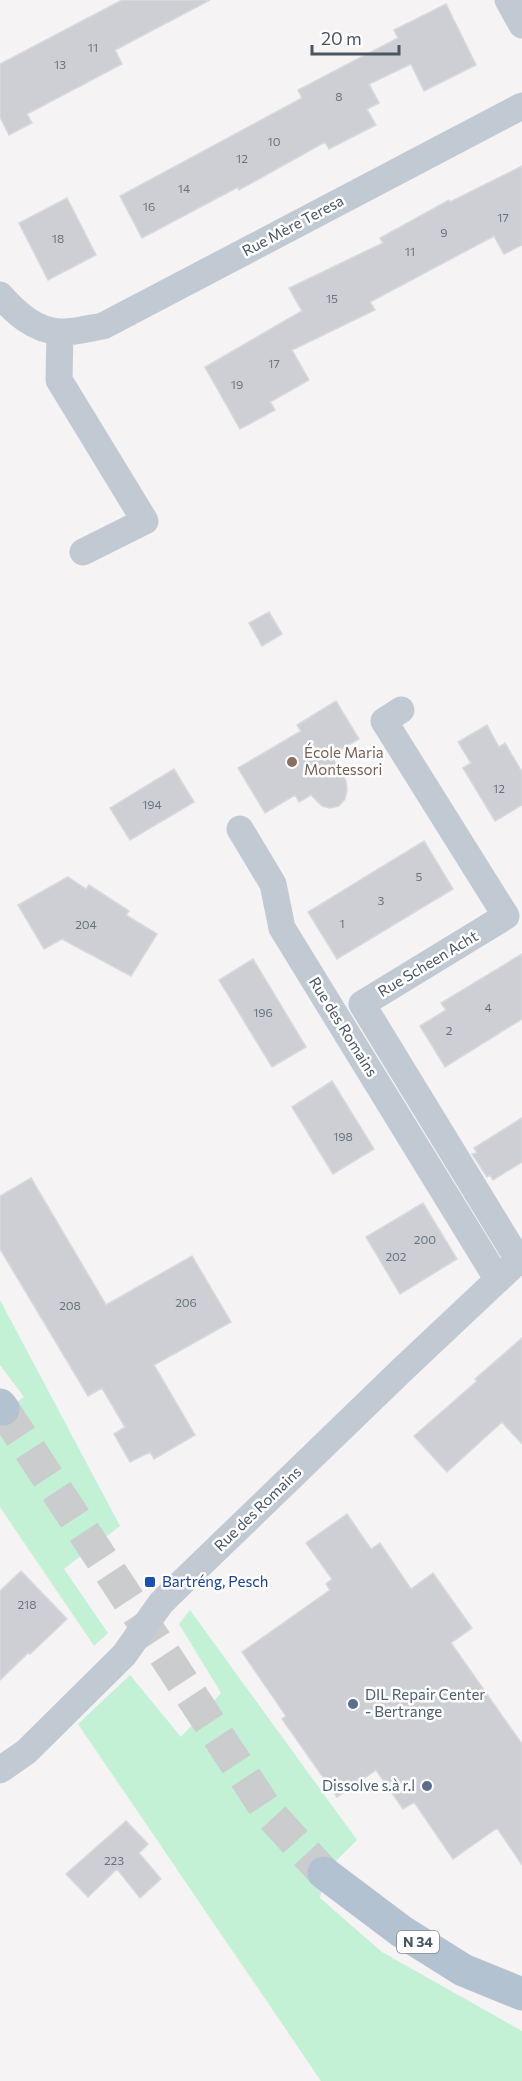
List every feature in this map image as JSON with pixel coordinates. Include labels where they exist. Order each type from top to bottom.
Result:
[{"type":"main road","name":"N 34","points":[[324,1873],[401,1931],[464,1970],[522,1994]]},
{"type":"street","points":[[508,0],[522,25]]},
{"type":"street","name":"Rue Mère Teresa","points":[[60,332],[103,326],[522,106]]},
{"type":"street","points":[[0,295],[16,312],[32,323],[60,332],[59,380],[145,521],[83,552]]},
{"type":"street","name":"Rue Scheen Acht","points":[[401,710],[384,721],[506,916],[362,1004],[520,1259]]},
{"type":"street","name":"Rue des Romains","points":[[240,829],[273,884],[282,928],[498,1280]]},
{"type":"street","name":"Rue des Romains","points":[[0,1770],[26,1752],[124,1655],[168,1596],[520,1259]]},
{"type":"green space","points":[[0,1300],[120,1526],[64,1569],[108,1633],[94,1646],[0,1507],[0,1413],[24,1397],[0,1365]]},
{"type":"green space","points":[[190,1610],[357,1840],[324,1873],[320,1898],[382,1952],[522,2031],[522,2081],[321,2081],[78,1724],[130,1675],[181,1737],[221,1693],[179,1624]]},
{"type":"building","points":[[122,0],[210,0],[115,50],[122,64],[27,114],[32,123],[9,135],[0,117],[0,64]]},
{"type":"building","points":[[446,4],[476,65],[424,91],[411,64],[369,84],[379,103],[367,109],[376,125],[329,149],[325,142],[239,190],[238,187],[142,238],[120,196],[302,98],[298,90],[398,38],[394,30]]},
{"type":"building","points":[[522,166],[522,245],[504,254],[494,236],[370,302],[375,310],[292,350],[309,380],[270,402],[275,410],[240,429],[205,367],[302,311],[289,288],[383,243],[380,238],[449,200],[450,202]]},
{"type":"building","points":[[67,198],[96,255],[48,280],[19,223]]},
{"type":"building","points":[[269,612],[282,634],[262,646],[249,623]]},
{"type":"building","name":"École Maria Montessori","points":[[336,701],[359,739],[331,755],[346,781],[345,799],[339,806],[330,808],[322,806],[311,795],[299,802],[295,795],[265,813],[238,768],[301,731],[297,725]]},
{"type":"building","points":[[487,725],[499,747],[505,743],[522,772],[522,805],[495,821],[463,768],[471,763],[458,742]]},
{"type":"building","points":[[174,769],[194,802],[130,840],[110,808]]},
{"type":"building","points":[[424,841],[453,889],[337,959],[308,912]]},
{"type":"building","points":[[68,877],[86,889],[89,885],[129,911],[126,915],[157,934],[131,976],[62,939],[44,949],[18,905]]},
{"type":"building","points":[[522,954],[522,1019],[445,1067],[420,1026],[446,1010],[441,1003]]},
{"type":"building","points":[[253,959],[306,1047],[272,1067],[219,980]]},
{"type":"building","points":[[332,1081],[374,1149],[333,1174],[292,1107]]},
{"type":"building","points":[[522,1118],[522,1162],[493,1180],[490,1175],[487,1177],[472,1154],[477,1153],[474,1148]]},
{"type":"building","points":[[31,1178],[106,1305],[192,1256],[231,1322],[154,1365],[195,1435],[154,1459],[150,1452],[130,1462],[114,1434],[125,1427],[102,1388],[88,1396],[0,1249],[0,1196]]},
{"type":"building","points":[[423,1203],[457,1259],[400,1294],[366,1237]]},
{"type":"building","points":[[522,1338],[522,1444],[502,1422],[447,1472],[414,1436]]},
{"type":"building","points":[[347,1514],[371,1549],[380,1543],[411,1589],[433,1573],[472,1628],[451,1643],[522,1744],[522,1865],[497,1828],[453,1859],[414,1802],[403,1809],[376,1770],[337,1797],[282,1719],[286,1716],[242,1652],[330,1590],[326,1584],[332,1579],[306,1543]]},
{"type":"building","points":[[21,1571],[67,1619],[0,1680],[0,1591]]},
{"type":"building","points":[[126,1821],[148,1844],[139,1853],[161,1879],[140,1898],[117,1869],[88,1897],[66,1874]]},
{"type":"tunnel","points":[[3,1409],[268,1812],[324,1873]]},
{"type":"place","name":"École Maria Montessori","points":[[292,762]]},
{"type":"place","name":"Bartréng, Pesch","points":[[150,1582]]},
{"type":"place","name":"DIL Repair Center - Bertrange","points":[[353,1704]]},
{"type":"place","name":"Dissolve s.à r.l","points":[[427,1786]]}]
